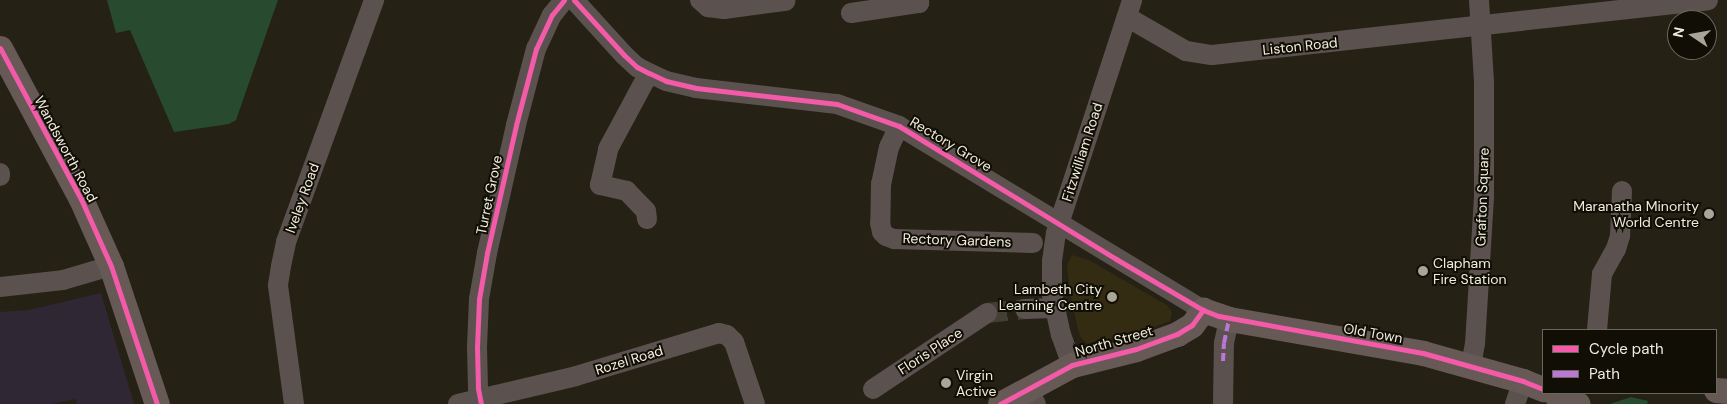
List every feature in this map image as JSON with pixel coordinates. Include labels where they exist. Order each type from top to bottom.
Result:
[{"type":"main road","name":"Wandsworth Road","points":[[0,48],[81,199],[111,266],[157,404]]},
{"type":"main road","name":"Old Town","points":[[1201,308],[1229,320],[1398,348],[1471,366],[1533,385]]},
{"type":"main road","name":"North Street","points":[[1000,404],[1031,396],[1072,365],[1136,349],[1174,335],[1192,325],[1201,308]]},
{"type":"main road","points":[[1556,394],[1578,404]]},
{"type":"street","name":"Iveley Road","points":[[294,404],[278,285],[281,266],[286,242],[374,0]]},
{"type":"street","name":"Turret Grove","points":[[480,402],[477,347],[479,299],[524,89],[536,49],[546,25],[564,0]]},
{"type":"street","name":"Rectory Grove","points":[[574,0],[636,67],[666,81],[696,88],[837,104],[867,113],[899,126],[1058,224],[1201,308]]},
{"type":"street","points":[[700,0],[708,7],[724,9],[785,1]]},
{"type":"street","points":[[851,13],[919,3],[918,0]]},
{"type":"street","name":"Grafton Square","points":[[1471,366],[1476,344],[1484,196],[1479,0]]},
{"type":"street","points":[[1481,27],[1708,0]]},
{"type":"street","name":"Liston Road","points":[[1130,9],[1186,52],[1203,55],[1481,27]]},
{"type":"street","name":"Fitzwilliam Road","points":[[1072,365],[1054,308],[1052,261],[1058,224],[1130,9]]},
{"type":"street","points":[[647,219],[646,212],[627,191],[600,185],[608,149],[649,73]]},
{"type":"street","name":"Rectory Gardens","points":[[899,126],[889,147],[882,184],[880,223],[882,232],[886,236],[894,239],[1033,242]]},
{"type":"street","points":[[1597,329],[1602,274],[1616,250],[1620,236],[1622,191]]},
{"type":"street","points":[[0,287],[63,280],[111,266]]},
{"type":"street","points":[[1025,309],[1054,308]]},
{"type":"street","name":"Floris Place","points":[[872,389],[987,313]]},
{"type":"street","points":[[1223,404],[1224,343],[1229,320]]},
{"type":"street","name":"Rozel Road","points":[[458,404],[480,402],[622,363],[719,333],[727,335],[734,342],[755,404]]},
{"type":"street","points":[[1515,404],[1533,385]]},
{"type":"shaded area","name":"Lambeth City Learning Centre","points":[[1072,255],[1089,260],[1168,306],[1172,313],[1170,321],[1130,335],[1087,343],[1079,334],[1070,293],[1067,265]]},
{"type":"shaded area","points":[[101,293],[134,404],[77,404],[76,399],[51,404],[0,404],[0,312],[29,310]]},
{"type":"green space","points":[[107,0],[278,0],[236,120],[229,124],[174,132],[130,30],[116,33]]},
{"type":"green space","points":[[1631,397],[1648,401],[1647,404],[1610,404]]},
{"type":"tunnel","points":[[987,313],[1025,309]]},
{"type":"marked path","points":[[1223,361],[1224,343],[1229,319]]},
{"type":"cycle path","points":[[481,404],[478,388],[477,347],[479,299],[487,253],[516,125],[536,49],[552,15],[564,0]]},
{"type":"cycle path","points":[[574,0],[624,55],[637,67],[649,73],[666,81],[696,88],[837,104],[899,126],[1203,310],[1219,316],[1423,353],[1523,381],[1542,389]]},
{"type":"cycle path","points":[[0,48],[81,199],[111,266],[157,404]]},
{"type":"cycle path","points":[[1000,404],[1072,365],[1136,349],[1177,334],[1192,325],[1203,310]]},
{"type":"place","name":"Maranatha Minority World Centre","points":[[1709,214]]},
{"type":"place","name":"Clapham Fire Station","points":[[1423,271]]},
{"type":"place","name":"Lambeth City Learning Centre","points":[[1112,297]]},
{"type":"place","name":"Virgin Active","points":[[946,383]]}]
